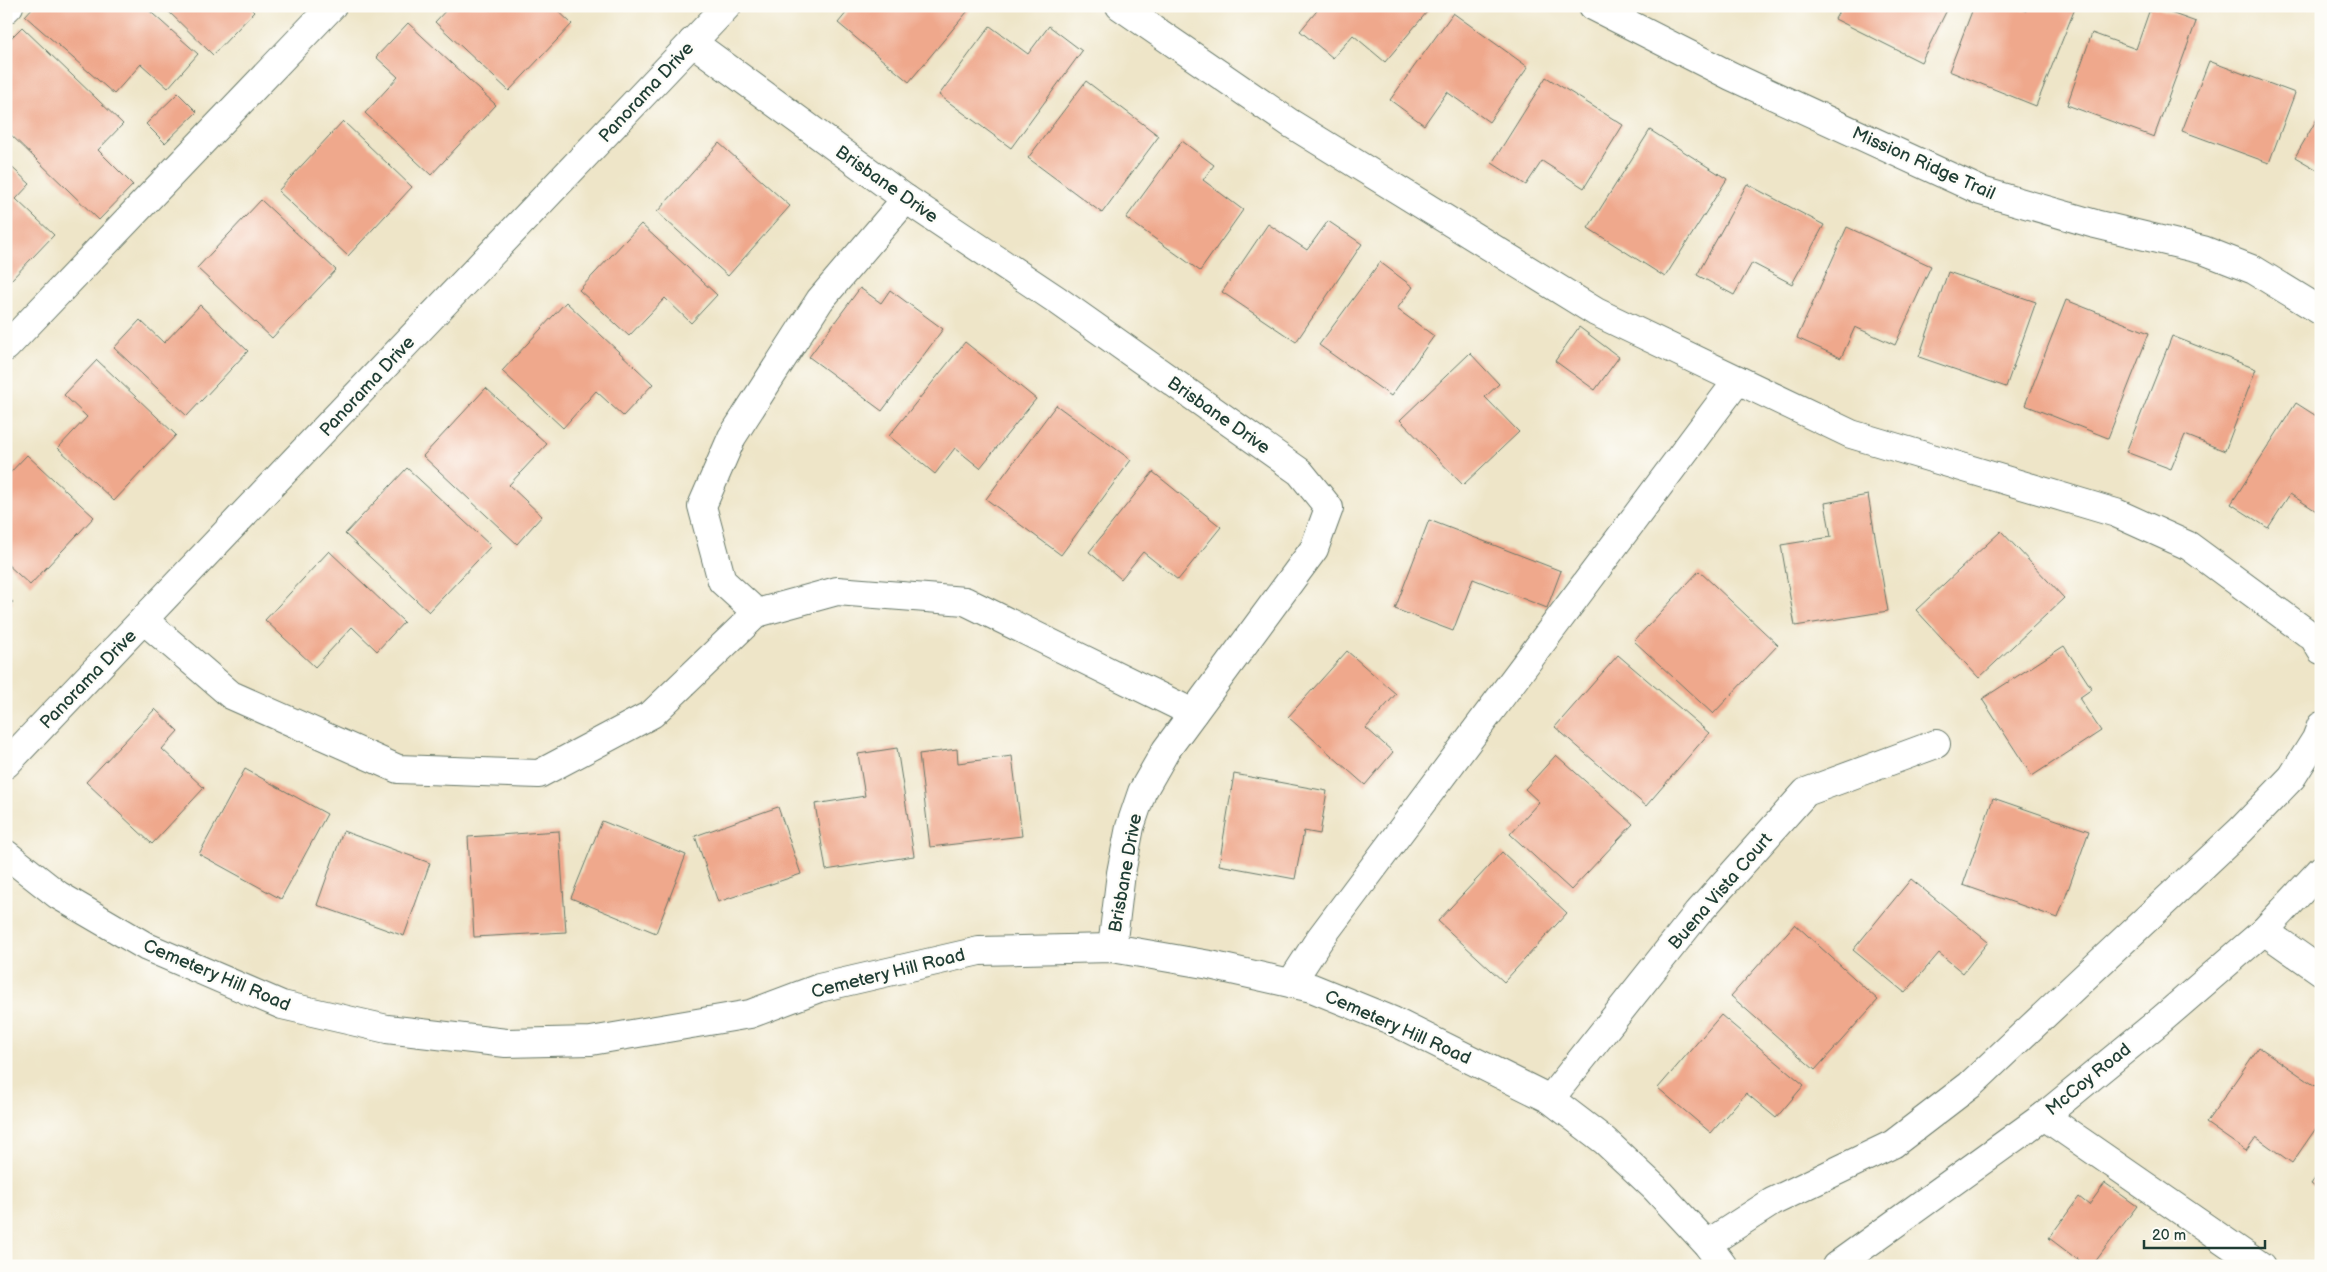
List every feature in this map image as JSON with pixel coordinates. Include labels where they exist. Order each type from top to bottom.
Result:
[{"type":"street","points":[[6,10],[9,6]]},
{"type":"street","points":[[6,348],[332,6]]},
{"type":"street","name":"Panorama Drive","points":[[6,764],[145,621],[727,6]]},
{"type":"street","points":[[1120,6],[1290,123],[1596,312],[1851,434],[2116,513],[2189,546],[2314,638],[2321,650]]},
{"type":"street","name":"Mission Ridge Trail","points":[[1594,6],[1731,76],[1981,191],[2095,224],[2203,250],[2254,270],[2321,311]]},
{"type":"street","name":"Brisbane Drive","points":[[692,42],[906,199],[1057,300],[1300,472],[1329,508],[1314,549],[1166,750],[1142,792],[1130,827],[1121,873],[1112,948]]},
{"type":"street","points":[[757,613],[722,581],[702,506],[732,437],[820,300],[906,199]]},
{"type":"street","points":[[1291,983],[1319,940],[1738,380]]},
{"type":"street","points":[[145,621],[231,695],[398,769],[540,774],[652,714],[757,613],[837,591],[965,601],[1193,713]]},
{"type":"street","points":[[1707,1244],[1772,1202],[1893,1144],[1970,1085],[2241,830],[2292,777],[2316,739],[2321,726]]},
{"type":"street","name":"Buena Vista Court","points":[[1550,1099],[1697,914],[1806,792],[1936,744]]},
{"type":"street","name":"Cemetery Hill Road","points":[[6,854],[58,895],[147,947],[282,1005],[387,1029],[506,1043],[590,1040],[750,1014],[819,988],[979,952],[1112,948],[1210,965],[1312,988],[1393,1021],[1550,1099],[1604,1141],[1655,1188],[1707,1244],[1723,1266]]},
{"type":"street","name":"McCoy Road","points":[[1836,1266],[2044,1116],[2161,1020],[2264,931],[2321,870]]},
{"type":"street","points":[[2264,931],[2321,971]]},
{"type":"street","points":[[2044,1116],[2261,1266]]},
{"type":"building","points":[[34,6],[144,6],[198,54],[168,88],[141,64],[114,94],[25,16]]},
{"type":"building","points":[[163,6],[248,6],[254,12],[213,55]]},
{"type":"building","points":[[450,6],[553,6],[572,24],[509,91],[435,22]]},
{"type":"building","points":[[852,6],[972,6],[909,82],[838,23]]},
{"type":"building","points":[[1321,6],[1432,6],[1385,62],[1353,35],[1333,58],[1300,31]]},
{"type":"building","points":[[1842,6],[1949,6],[1921,62],[1835,19]]},
{"type":"building","points":[[1974,6],[2013,6],[2026,11],[2028,6],[2076,6],[2036,106],[1949,71]]},
{"type":"building","points":[[2151,6],[2196,22],[2154,137],[2067,105],[2092,33],[2136,49]]},
{"type":"building","points":[[1453,13],[1528,67],[1489,122],[1447,92],[1424,125],[1390,100]]},
{"type":"building","points":[[408,23],[496,105],[431,175],[365,113],[398,77],[376,57]]},
{"type":"building","points":[[990,26],[1028,54],[1049,26],[1082,51],[1011,148],[939,95]]},
{"type":"building","points":[[22,27],[123,124],[98,150],[133,185],[99,220],[6,130],[6,43]]},
{"type":"building","points":[[2209,61],[2295,93],[2269,163],[2182,131]]},
{"type":"building","points":[[1546,77],[1623,125],[1584,188],[1542,161],[1526,185],[1492,163]]},
{"type":"building","points":[[1086,81],[1159,136],[1102,213],[1028,158]]},
{"type":"building","points":[[178,93],[197,112],[165,143],[146,124]]},
{"type":"building","points":[[2321,112],[2321,172],[2295,157]]},
{"type":"building","points":[[343,121],[412,187],[348,256],[278,191]]},
{"type":"building","points":[[1650,130],[1727,179],[1665,277],[1588,228]]},
{"type":"building","points":[[1182,141],[1214,165],[1203,180],[1243,210],[1200,271],[1126,218]]},
{"type":"building","points":[[719,143],[790,206],[728,276],[657,212]]},
{"type":"building","points":[[6,162],[30,184],[16,199],[54,235],[10,281],[6,277]]},
{"type":"building","points":[[1747,184],[1824,225],[1792,284],[1752,263],[1734,295],[1697,275]]},
{"type":"building","points":[[261,200],[336,270],[272,338],[197,268]]},
{"type":"building","points":[[1328,221],[1362,244],[1296,342],[1222,292],[1268,224],[1307,250]]},
{"type":"building","points":[[641,224],[717,295],[691,323],[665,298],[629,336],[579,290]]},
{"type":"building","points":[[1847,227],[1931,266],[1895,345],[1855,327],[1841,358],[1797,338]]},
{"type":"building","points":[[1380,262],[1413,287],[1397,309],[1434,336],[1391,396],[1319,345]]},
{"type":"building","points":[[1948,272],[2036,302],[2006,387],[1919,357]]},
{"type":"building","points":[[860,288],[881,303],[890,290],[943,329],[882,411],[809,357]]},
{"type":"building","points":[[2066,300],[2149,333],[2108,438],[2025,405]]},
{"type":"building","points":[[566,302],[653,384],[623,416],[596,391],[563,428],[502,371]]},
{"type":"building","points":[[200,305],[248,351],[187,416],[114,348],[140,320],[164,343]]},
{"type":"building","points":[[1579,327],[1619,357],[1595,390],[1555,361]]},
{"type":"building","points":[[2172,336],[2256,369],[2225,451],[2185,435],[2171,469],[2126,452]]},
{"type":"building","points":[[965,342],[1036,399],[980,468],[955,448],[935,474],[889,436]]},
{"type":"building","points":[[1470,353],[1499,384],[1485,397],[1519,432],[1463,485],[1400,420]]},
{"type":"building","points":[[97,360],[176,435],[114,501],[58,448],[87,417],[64,395]]},
{"type":"building","points":[[486,388],[547,444],[509,485],[542,516],[517,544],[423,456]]},
{"type":"building","points":[[2296,403],[2321,419],[2321,514],[2290,494],[2268,528],[2231,504]]},
{"type":"building","points":[[1056,405],[1131,460],[1061,555],[986,499]]},
{"type":"building","points":[[27,455],[94,517],[30,585],[6,563],[6,477]]},
{"type":"building","points":[[407,468],[491,546],[429,612],[345,534]]},
{"type":"building","points":[[1153,472],[1221,527],[1178,580],[1143,552],[1121,579],[1089,552]]},
{"type":"building","points":[[1868,495],[1888,611],[1795,626],[1781,545],[1831,537],[1825,503]]},
{"type":"building","points":[[1429,520],[1561,571],[1547,608],[1473,579],[1453,631],[1395,609]]},
{"type":"building","points":[[2001,531],[2064,598],[1979,678],[1916,610]]},
{"type":"building","points":[[329,551],[404,622],[377,651],[352,627],[315,667],[265,620]]},
{"type":"building","points":[[1699,571],[1778,645],[1713,714],[1634,641]]},
{"type":"building","points":[[6,596],[13,602],[6,609]]},
{"type":"building","points":[[2064,646],[2092,689],[2079,698],[2101,731],[2032,776],[1982,699]]},
{"type":"building","points":[[1347,651],[1396,694],[1366,728],[1393,752],[1365,785],[1288,717]]},
{"type":"building","points":[[1618,655],[1709,733],[1646,806],[1555,727]]},
{"type":"building","points":[[155,709],[178,731],[162,749],[204,788],[152,844],[86,782]]},
{"type":"building","points":[[897,748],[914,856],[826,870],[815,804],[865,796],[858,754]]},
{"type":"building","points":[[957,749],[958,763],[1012,756],[1022,836],[930,847],[919,754]]},
{"type":"building","points":[[1556,755],[1633,824],[1571,890],[1510,834],[1539,802],[1525,789]]},
{"type":"building","points":[[245,769],[327,814],[281,899],[199,854]]},
{"type":"building","points":[[1234,774],[1327,791],[1320,834],[1304,831],[1295,879],[1219,865]]},
{"type":"building","points":[[1993,798],[2089,831],[2058,918],[1963,885]]},
{"type":"building","points":[[778,807],[801,874],[718,902],[695,836]]},
{"type":"building","points":[[602,821],[686,855],[656,933],[571,898]]},
{"type":"building","points":[[343,831],[430,863],[404,936],[317,905]]},
{"type":"building","points":[[559,831],[566,932],[474,937],[468,837]]},
{"type":"building","points":[[1502,852],[1567,913],[1504,982],[1438,921]]},
{"type":"building","points":[[1911,879],[1988,942],[1963,973],[1939,953],[1905,993],[1853,950]]},
{"type":"building","points":[[1795,924],[1878,1000],[1815,1070],[1731,996]]},
{"type":"building","points":[[1721,1015],[1804,1085],[1776,1118],[1746,1093],[1711,1133],[1658,1088]]},
{"type":"building","points":[[2259,1047],[2321,1090],[2321,1121],[2292,1163],[2256,1137],[2246,1151],[2206,1123]]},
{"type":"building","points":[[2321,1170],[2321,1191],[2311,1184]]},
{"type":"building","points":[[2105,1183],[2137,1206],[2092,1266],[2086,1266],[2049,1238],[2079,1197],[2089,1205]]}]
